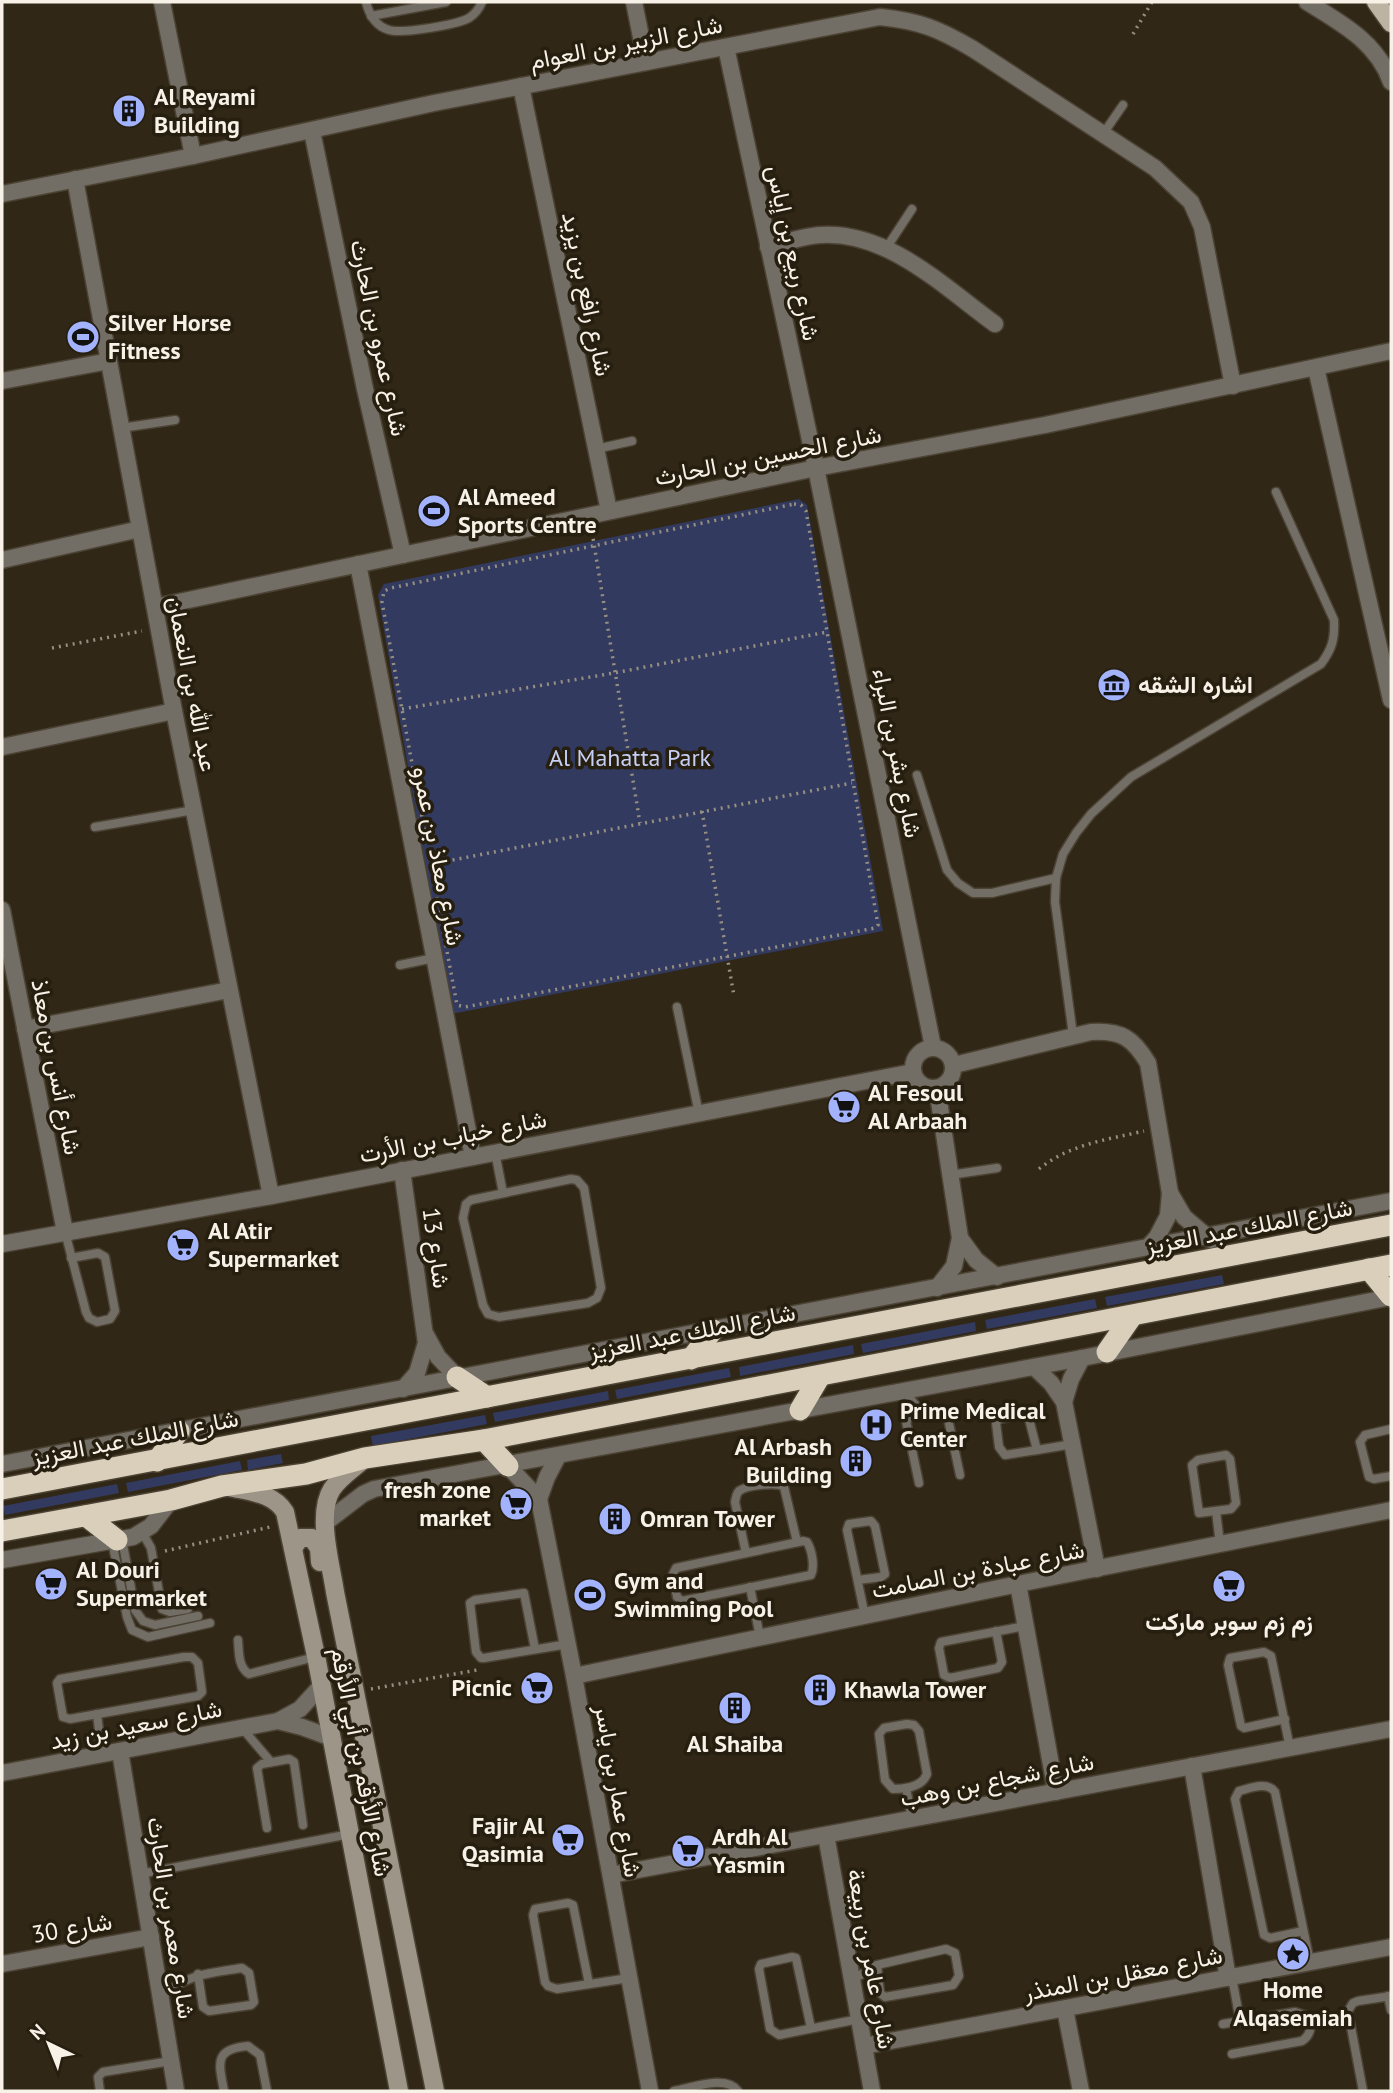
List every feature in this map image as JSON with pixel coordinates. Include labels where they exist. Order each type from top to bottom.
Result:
[{"type":"highway","name":"شارع الملك عبد العزيز","points":[[2,1489],[1391,1226]]},
{"type":"highway","points":[[2,1531],[170,1500],[222,1486],[306,1474],[365,1458],[484,1440],[1391,1265]]},
{"type":"highway","points":[[1369,1269],[1391,1297]]},
{"type":"highway","points":[[1107,1352],[1132,1317]]},
{"type":"highway","points":[[691,1359],[713,1331]]},
{"type":"highway","points":[[800,1410],[820,1376]]},
{"type":"highway","points":[[457,1377],[487,1398]]},
{"type":"highway","points":[[157,1461],[179,1431]]},
{"type":"highway","points":[[484,1440],[508,1466]]},
{"type":"highway","points":[[86,1516],[117,1540]]},
{"type":"main road","points":[[1376,2],[1391,23]]},
{"type":"street","points":[[162,2],[193,156]]},
{"type":"street","points":[[634,2],[646,62]]},
{"type":"street","points":[[1307,2],[1367,43],[1379,57],[1391,82]]},
{"type":"street","name":"شارع الزبير بن العوام","points":[[2,194],[312,131],[434,103],[880,17],[912,20],[973,49],[1169,179],[1191,202],[1207,241],[1233,386]]},
{"type":"street","name":"شارع ربيع بن إياس","points":[[726,47],[816,468]]},
{"type":"street","name":"شارع رافع بن يزيد","points":[[521,86],[609,511]]},
{"type":"street","name":"شارع عمرو بن الحارث","points":[[312,131],[365,389],[403,555]]},
{"type":"street","name":"عبد الله بن النعمان","points":[[75,179],[158,628],[271,1196]]},
{"type":"street","points":[[768,247],[798,238],[821,235],[856,237],[887,247],[995,324]]},
{"type":"street","name":"شارع الحسين بن الحارث","points":[[155,607],[816,468],[1045,425],[1391,351]]},
{"type":"street","points":[[2,381],[109,361]]},
{"type":"street","points":[[1315,368],[1391,700]]},
{"type":"street","name":"شارع بشر بن البراء","points":[[816,468],[933,1048]]},
{"type":"street","points":[[2,560],[140,529]]},
{"type":"street","name":"شارع معاذ بن عمرو","points":[[358,564],[472,1157]]},
{"type":"street","points":[[2,747],[174,711]]},
{"type":"street","name":"شارع أنس بن معاذ","points":[[2,910],[65,1232]]},
{"type":"street","points":[[25,1030],[229,990]]},
{"type":"street","points":[[954,1065],[1073,1035],[1110,1031],[1126,1037],[1139,1048],[1148,1063],[1170,1193],[1168,1216],[1149,1247]]},
{"type":"street","points":[[933,1048],[947,1052],[954,1065],[952,1077],[937,1088],[922,1085],[913,1072],[913,1065],[920,1053],[933,1048]]},
{"type":"street","name":"شارع خباب بن الأرت","points":[[2,1244],[271,1196],[913,1072]]},
{"type":"street","points":[[937,1088],[960,1238],[954,1266],[937,1288]]},
{"type":"street","name":"شارع 13","points":[[402,1170],[425,1333],[421,1363],[403,1389]]},
{"type":"street","points":[[1170,1193],[1184,1217],[1205,1237],[1233,1251],[1248,1254]]},
{"type":"street","name":"شارع الملك عبد العزيز","points":[[2,1464],[1391,1201]]},
{"type":"street","points":[[960,1238],[976,1260],[997,1277]]},
{"type":"street","points":[[325,1522],[374,1489],[1082,1358],[1391,1297]]},
{"type":"street","name":"شارع 13","points":[[425,1333],[438,1357],[457,1377]]},
{"type":"street","points":[[1064,1402],[1071,1379],[1082,1358]]},
{"type":"street","points":[[1034,1367],[1051,1383],[1064,1402],[1097,1569]]},
{"type":"street","points":[[508,1466],[539,1499],[558,1455]]},
{"type":"street","name":"شارع الأرقم بن أبي الأرقم","points":[[365,1458],[333,1488],[325,1511],[325,1522],[335,1592],[435,2091]]},
{"type":"street","name":"شارع الأرقم بن أبي الأرقم","points":[[222,1486],[271,1497],[280,1504],[288,1523],[322,1685],[399,2091]]},
{"type":"street","name":"شارع عمار بن ياسر","points":[[539,1499],[650,2091]]},
{"type":"street","points":[[2,1560],[117,1540],[142,1532],[161,1515],[170,1500]]},
{"type":"street","name":"شارع عبادة بن الصامت","points":[[574,1676],[1391,1510]]},
{"type":"street","points":[[293,1548],[300,1538],[306,1537],[317,1543],[322,1573],[335,1592]]},
{"type":"street","points":[[1018,1584],[1056,1792]]},
{"type":"street","name":"شارع سعيد بن زيد","points":[[2,1773],[278,1721],[300,1709],[322,1685]]},
{"type":"street","name":"شارع سعيد بن زيد","points":[[278,1721],[332,1738]]},
{"type":"street","name":"شارع شجاع بن وهب","points":[[611,1875],[1391,1729]]},
{"type":"street","name":"شارع معمر بن الحارث","points":[[120,1751],[176,2091]]},
{"type":"street","points":[[1192,1766],[1230,1977]]},
{"type":"street","name":"شارع عامر بن ربيعة","points":[[826,1835],[872,2091]]},
{"type":"street","name":"شارع 30","points":[[2,1964],[151,1937]]},
{"type":"street","name":"شارع معقل بن المنذر","points":[[864,2046],[1391,1947]]},
{"type":"street","points":[[1065,2008],[1081,2091]]},
{"type":"lane","points":[[366,2],[370,16],[387,30],[399,32],[460,22],[474,15],[482,2]]},
{"type":"lane","points":[[370,16],[446,2]]},
{"type":"lane","points":[[1103,134],[1123,105]]},
{"type":"lane","points":[[887,247],[912,209]]},
{"type":"lane","points":[[121,428],[175,420]]},
{"type":"lane","points":[[596,449],[632,441]]},
{"type":"lane","points":[[1073,1035],[1055,902],[1056,878],[1063,854],[1076,834],[1091,814],[1131,777],[1321,664],[1330,651],[1335,636],[1334,620],[1276,492]]},
{"type":"lane","points":[[918,775],[947,870],[958,884],[973,893],[992,893],[1056,878]]},
{"type":"lane","points":[[95,827],[194,810]]},
{"type":"lane","points":[[400,965],[434,958]]},
{"type":"lane","points":[[677,1007],[698,1114]]},
{"type":"lane","points":[[495,1152],[503,1193]]},
{"type":"lane","points":[[950,1175],[997,1168]]},
{"type":"lane","points":[[566,1180],[577,1180],[581,1184],[584,1188],[601,1288],[597,1297],[588,1303],[493,1317],[488,1314],[483,1305],[463,1210],[471,1199],[503,1193],[566,1180]]},
{"type":"lane","points":[[65,1232],[71,1258],[87,1315],[97,1322],[110,1319],[115,1311],[105,1257],[98,1253],[71,1258]]},
{"type":"lane","points":[[904,1391],[923,1414]]},
{"type":"lane","points":[[919,1483],[906,1421],[909,1417],[923,1414],[941,1411],[947,1414],[960,1475]]},
{"type":"lane","points":[[1037,1450],[1029,1419],[1025,1415],[998,1421],[995,1429],[1002,1453],[1009,1455],[1073,1444]]},
{"type":"lane","points":[[1391,1429],[1365,1435],[1360,1442],[1368,1477],[1374,1479],[1391,1476]]},
{"type":"lane","points":[[1226,1455],[1230,1460],[1236,1503],[1231,1509],[1216,1511],[1201,1514],[1198,1512],[1192,1465],[1198,1460],[1226,1455]]},
{"type":"lane","points":[[746,1553],[735,1502],[737,1494],[743,1489],[777,1483],[784,1487],[797,1542]]},
{"type":"lane","points":[[1216,1511],[1220,1544]]},
{"type":"lane","points":[[858,1580],[885,1574],[875,1523],[871,1521],[849,1524],[847,1528],[858,1580],[866,1616]]},
{"type":"lane","points":[[142,1532],[153,1554],[162,1609],[170,1612],[188,1609]]},
{"type":"lane","points":[[117,1540],[135,1609],[143,1621],[155,1625],[198,1616]]},
{"type":"lane","points":[[117,1540],[127,1617],[132,1630],[148,1637],[210,1623]]},
{"type":"lane","points":[[805,1541],[809,1544],[812,1574],[680,1600],[677,1597],[673,1574],[678,1567],[797,1542],[805,1541]]},
{"type":"lane","points":[[750,1587],[760,1637]]},
{"type":"lane","points":[[535,1649],[524,1593],[470,1603],[479,1656],[484,1658],[568,1644]]},
{"type":"lane","points":[[996,1631],[1002,1662],[998,1668],[950,1678],[944,1675],[939,1648],[941,1642],[996,1631],[1025,1626]]},
{"type":"lane","points":[[238,1640],[240,1663],[243,1670],[249,1674],[316,1656]]},
{"type":"lane","points":[[1285,1719],[1246,1728],[1241,1726],[1229,1660],[1264,1652],[1269,1654],[1285,1719],[1290,1748]]},
{"type":"lane","points":[[184,1657],[192,1657],[198,1663],[202,1692],[198,1696],[97,1714],[65,1719],[59,1681],[63,1678],[184,1657]]},
{"type":"lane","points":[[97,1714],[102,1755]]},
{"type":"lane","points":[[907,1724],[914,1725],[919,1731],[927,1774],[922,1783],[906,1788],[893,1789],[887,1784],[878,1738],[884,1728],[907,1724]]},
{"type":"lane","points":[[242,1728],[271,1762]]},
{"type":"lane","points":[[267,1828],[257,1768],[289,1759],[293,1760],[303,1825]]},
{"type":"lane","points":[[1303,1931],[1270,1938],[1264,1936],[1235,1799],[1239,1791],[1266,1786],[1272,1787],[1275,1792],[1310,1962]]},
{"type":"lane","points":[[906,1788],[912,1819]]},
{"type":"lane","points":[[140,1874],[350,1834]]},
{"type":"lane","points":[[589,1984],[573,1905],[568,1903],[535,1909],[533,1915],[545,1982],[548,1986],[557,1989],[629,1978]]},
{"type":"lane","points":[[852,1980],[877,1965],[950,1949],[956,1956],[959,1976],[953,1985],[886,1997],[880,1993],[877,1965]]},
{"type":"lane","points":[[811,2028],[796,1958],[761,1964],[759,1969],[772,2032],[779,2035],[859,2019]]},
{"type":"lane","points":[[161,1999],[178,1984],[198,1975],[245,1969],[250,1976],[254,2002],[209,2011],[203,2007],[198,1975]]},
{"type":"lane","points":[[1230,1977],[1240,2021]]},
{"type":"lane","points":[[1363,2091],[1348,2011],[1353,2003],[1358,2001],[1390,1996],[1391,2010]]},
{"type":"lane","points":[[1223,2024],[1300,2013],[1308,2019],[1310,2029],[1302,2041],[1232,2054]]},
{"type":"lane","points":[[224,2091],[221,2056],[232,2048],[248,2046],[260,2055],[267,2091]]},
{"type":"lane","points":[[100,2091],[98,2077],[103,2071],[171,2061]]},
{"type":"lane","points":[[674,2091],[729,2083],[738,2091]]},
{"type":"path","points":[[1133,34],[1152,2]]},
{"type":"path","points":[[794,504],[802,505],[806,511],[878,925],[875,928],[462,1007],[457,1005],[454,999],[382,602],[384,591],[594,546],[794,504]]},
{"type":"path","points":[[590,515],[640,823]]},
{"type":"path","points":[[52,648],[158,628]]},
{"type":"path","points":[[401,709],[614,673],[827,632]]},
{"type":"path","points":[[430,864],[852,783]]},
{"type":"path","points":[[702,811],[734,996]]},
{"type":"path","points":[[1039,1169],[1056,1155],[1074,1147],[1160,1128]]},
{"type":"path","points":[[153,1554],[288,1523]]},
{"type":"path","points":[[355,1692],[489,1667]]},
{"type":"green space","name":"Al Mahatta Park","points":[[799,499],[807,505],[883,931],[451,1014],[378,595],[384,584]]},
{"type":"green space","points":[[1222,1275],[1224,1284],[1107,1306],[1105,1297]]},
{"type":"green space","points":[[1095,1299],[1097,1308],[987,1329],[985,1320]]},
{"type":"green space","points":[[975,1322],[976,1331],[863,1353],[861,1344]]},
{"type":"green space","points":[[853,1345],[854,1354],[740,1376],[739,1367]]},
{"type":"green space","points":[[729,1368],[731,1377],[617,1399],[615,1390]]},
{"type":"green space","points":[[608,1391],[609,1400],[495,1422],[493,1413]]},
{"type":"green space","points":[[485,1415],[487,1424],[373,1446],[371,1436]]},
{"type":"green space","points":[[281,1454],[283,1463],[248,1470],[247,1460]]},
{"type":"green space","points":[[240,1461],[242,1470],[128,1492],[126,1483]]},
{"type":"green space","points":[[117,1484],[119,1493],[5,1515],[3,1506]]},
{"type":"place","name":"Al Reyami Building","points":[[129,111]]},
{"type":"place","name":"Silver Horse Fitness","points":[[83,337]]},
{"type":"place","name":"Al Ameed Sports Centre","points":[[434,511]]},
{"type":"place","name":"اشاره الشقه","points":[[1114,685]]},
{"type":"place","name":"Al Fesoul Al Arbaah","points":[[844,1107]]},
{"type":"place","name":"Al Atir Supermarket","points":[[183,1245]]},
{"type":"place","name":"Prime Medical Center","points":[[876,1425]]},
{"type":"place","name":"Al Arbash Building","points":[[856,1461]]},
{"type":"place","name":"fresh zone market","points":[[516,1504]]},
{"type":"place","name":"Omran Tower","points":[[615,1519]]},
{"type":"place","name":"Al Douri Supermarket","points":[[51,1584]]},
{"type":"place","name":"زم زم سوبر مارکت","points":[[1229,1586]]},
{"type":"place","name":"Gym and Swimming Pool","points":[[590,1595]]},
{"type":"place","name":"Picnic","points":[[537,1688]]},
{"type":"place","name":"Khawla Tower","points":[[820,1690]]},
{"type":"place","name":"Al Shaiba","points":[[735,1708]]},
{"type":"place","name":"Fajir Al Qasimia","points":[[568,1840]]},
{"type":"place","name":"Ardh Al Yasmin","points":[[688,1851]]},
{"type":"place","name":"Home Alqasemiah","points":[[1293,1954]]}]
